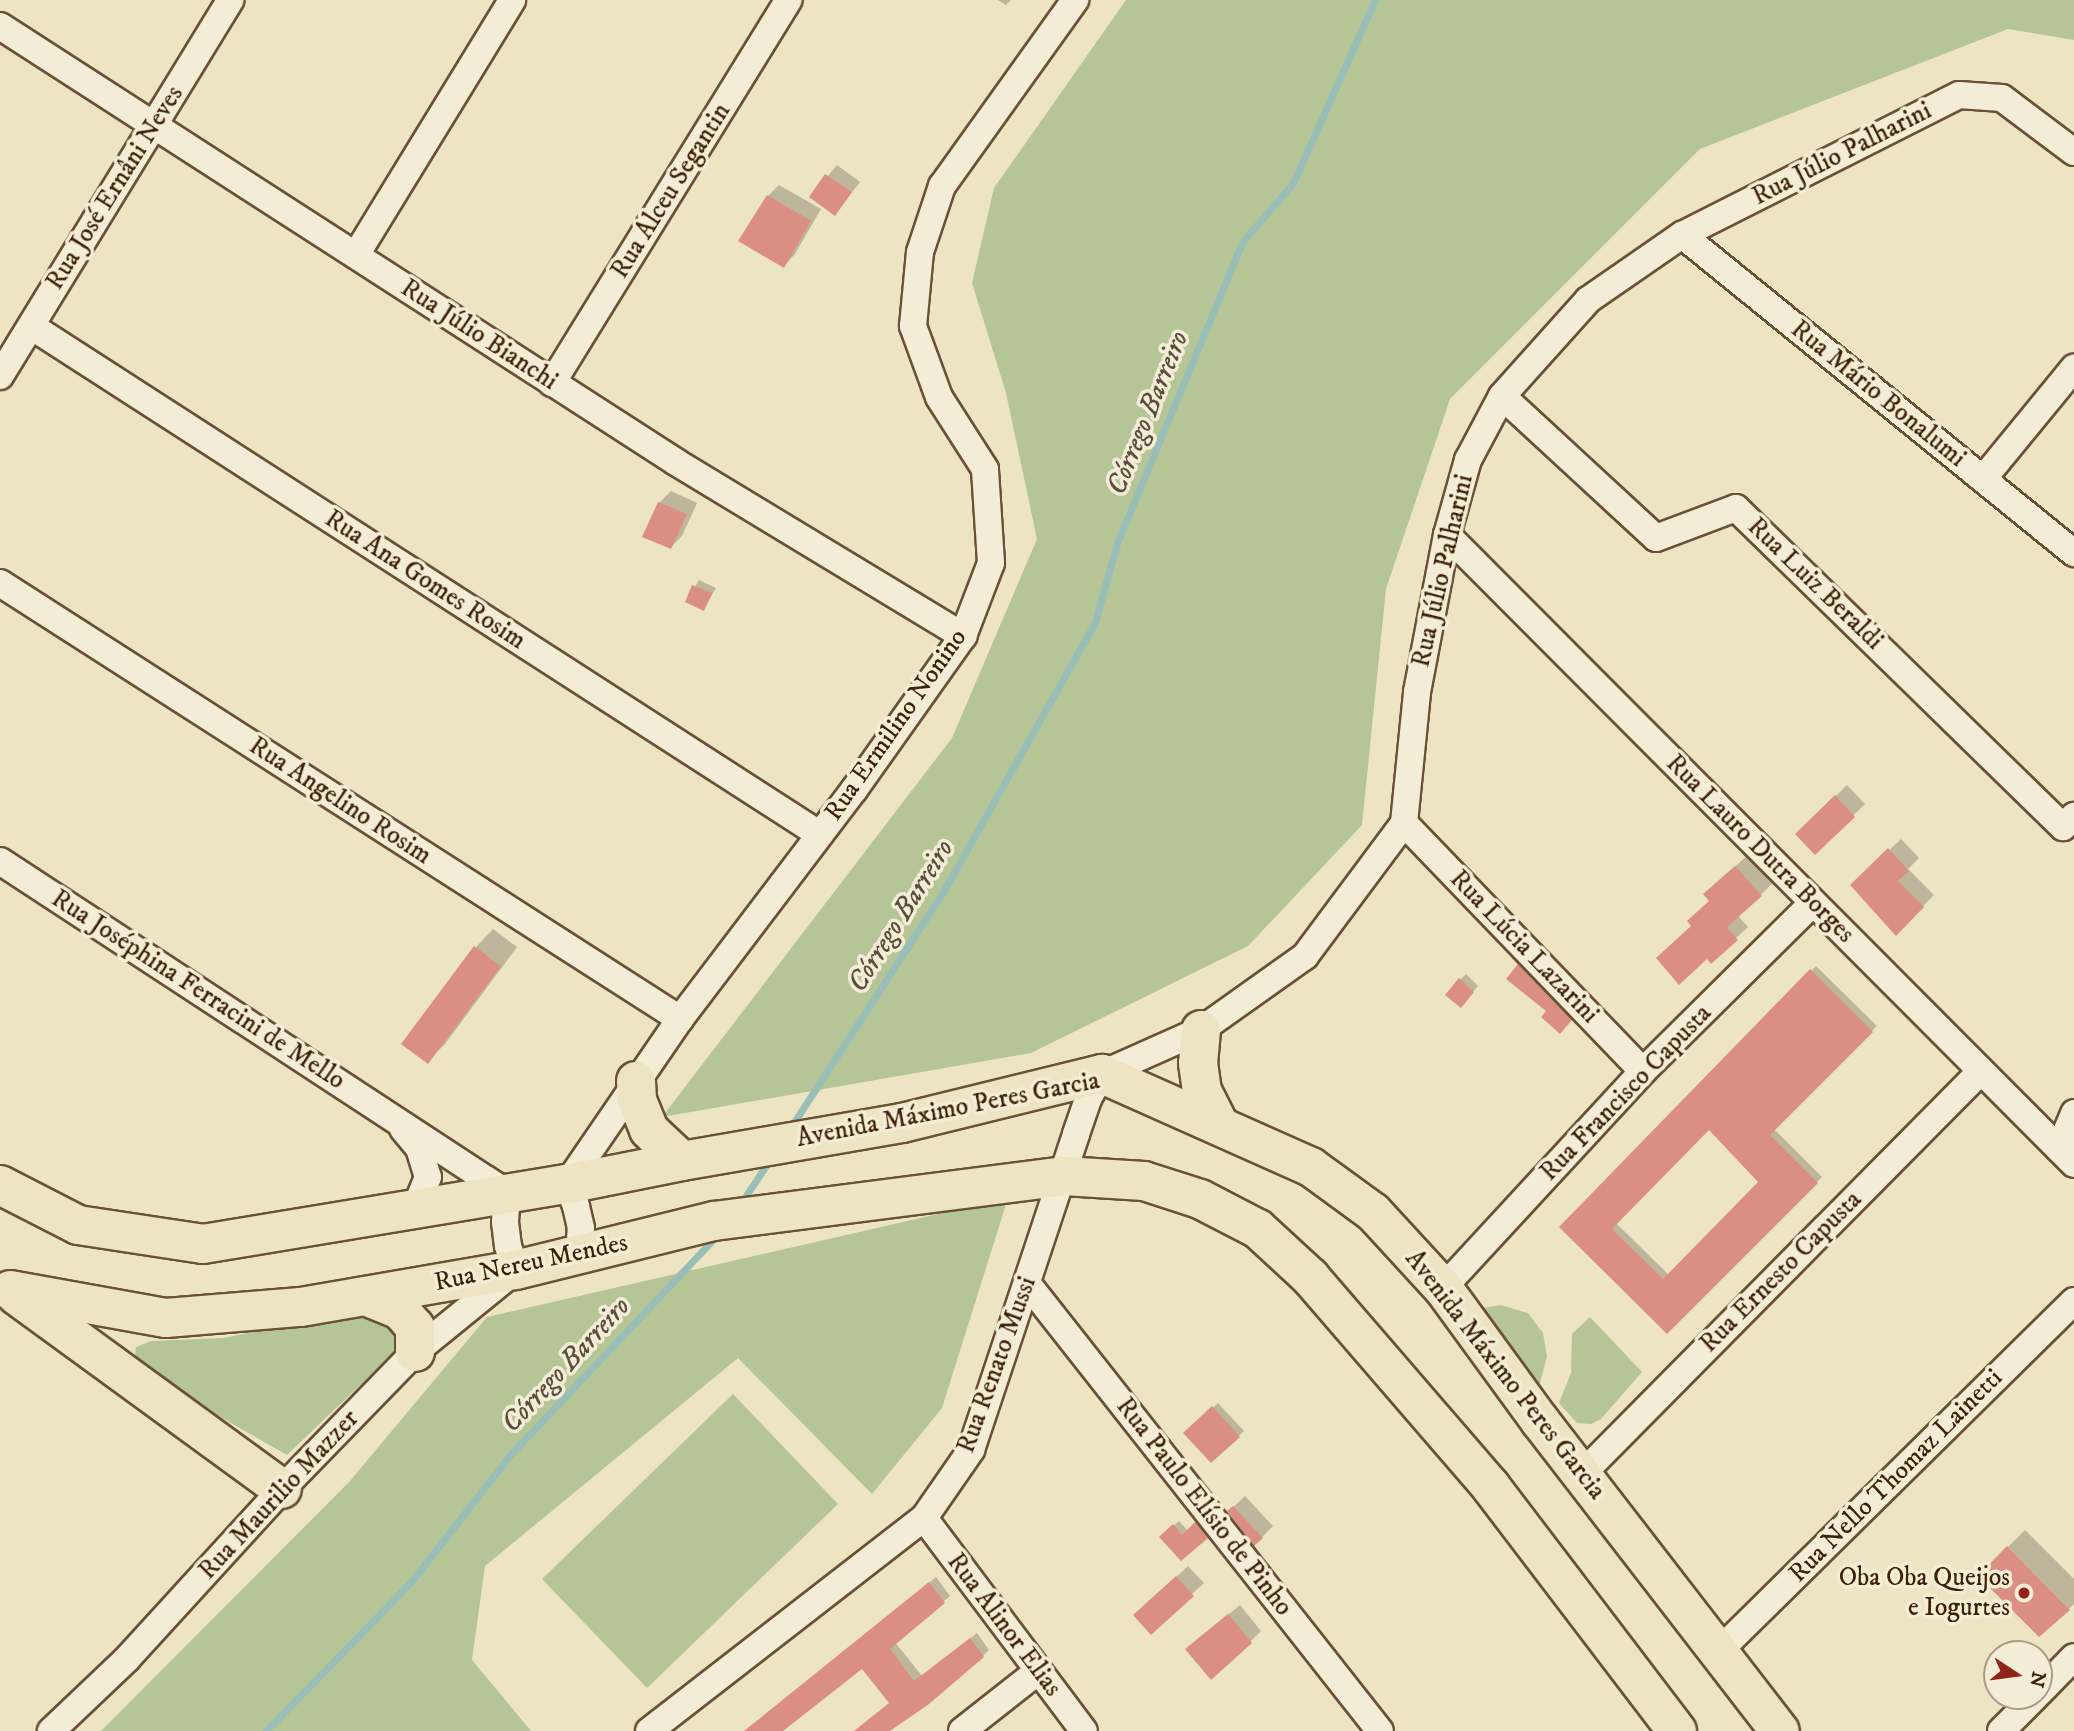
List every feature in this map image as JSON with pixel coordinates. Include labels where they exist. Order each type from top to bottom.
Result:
[{"type":"main road","points":[[1201,1030],[1198,1063],[1202,1091],[1218,1123]]},
{"type":"main road","name":"Avenida Máximo Peres Garcia","points":[[507,1193],[902,1123],[1102,1074],[1218,1123],[1311,1167],[1343,1189],[1398,1237],[1443,1288],[1581,1474],[1780,1731]]},
{"type":"main road","points":[[636,1081],[639,1108],[649,1130],[682,1161]]},
{"type":"main road","points":[[1064,1176],[1144,1181],[1176,1190],[1258,1229],[1281,1249],[1310,1277],[1491,1487],[1669,1728]]},
{"type":"main road","name":"Rua Nereu Mendes","points":[[5,1287],[166,1318],[301,1307],[516,1270],[714,1222],[1064,1176]]},
{"type":"main road","points":[[0,1185],[78,1225],[203,1244],[507,1193]]},
{"type":"main road","points":[[5,1287],[282,1489]]},
{"type":"main road","points":[[365,1296],[400,1310],[415,1327],[415,1352]]},
{"type":"street","name":"Rua José Ernâni Neves","points":[[0,376],[230,0]]},
{"type":"street","points":[[356,255],[512,0]]},
{"type":"street","name":"Rua Alceu Segantin","points":[[552,383],[789,0]]},
{"type":"street","name":"Rua Ermilino Nonino","points":[[567,1184],[680,1019],[854,790],[964,636],[991,563],[985,469],[939,397],[913,326],[920,252],[942,186],[1075,0]]},
{"type":"street","name":"Rua Júlio Bianchi","points":[[0,26],[676,462],[964,636]]},
{"type":"street","name":"Rua Júlio Palharini","points":[[1404,823],[1417,692],[1447,534],[1468,460],[1502,396],[1587,300],[1682,235],[1959,95],[2002,98],[2074,152]]},
{"type":"street","name":"Rua Mário Bonalumi","points":[[1682,235],[2074,553]]},
{"type":"street","name":"Rua Ana Gomes Rosim","points":[[31,326],[819,834]]},
{"type":"street","points":[[1983,479],[2074,368]]},
{"type":"street","name":"Rua Luiz Beraldi","points":[[1502,396],[1656,538],[1736,508],[2063,827],[2074,816]]},
{"type":"street","name":"Rua Lauro Dutra Borges","points":[[1447,534],[2066,1156]]},
{"type":"street","name":"Rua Angelino Rosim","points":[[0,583],[680,1019]]},
{"type":"street","points":[[1102,1074],[1201,1030],[1305,956],[1404,823]]},
{"type":"street","name":"Rua Lúcia Lazarini","points":[[1404,823],[1643,1072]]},
{"type":"street","name":"Rua Joséphina Ferracini de Mello","points":[[0,861],[507,1193]]},
{"type":"street","name":"Rua Francisco Capusta","points":[[1443,1288],[1643,1072],[1813,902]]},
{"type":"street","name":"Rua Ernesto Capusta","points":[[1581,1474],[1981,1071]]},
{"type":"street","name":"Rua Renato Mussi","points":[[649,1731],[924,1518],[971,1450],[1088,1099],[1102,1074]]},
{"type":"street","points":[[2066,1156],[2074,1113]]},
{"type":"street","name":"Rua Joséphina Ferracini de Mello","points":[[396,1119],[419,1149],[428,1177],[415,1210]]},
{"type":"street","points":[[567,1184],[579,1217],[579,1254]]},
{"type":"street","points":[[507,1193],[505,1222],[508,1246],[516,1270]]},
{"type":"street","name":"Rua Maurilio Mazzer","points":[[51,1731],[127,1659],[282,1489],[415,1352],[516,1270]]},
{"type":"street","name":"Rua Paulo Elísio de Pinho","points":[[1027,1283],[1380,1731]]},
{"type":"street","name":"Rua Nello Thomaz Lainetti","points":[[1718,1652],[2074,1301]]},
{"type":"street","name":"Rua Alinor Elias","points":[[924,1518],[1037,1672],[1084,1731]]},
{"type":"street","points":[[2053,1678],[2074,1657]]},
{"type":"street","points":[[962,1731],[1037,1672]]},
{"type":"street","points":[[2001,1731],[2021,1710]]},
{"type":"green space","points":[[1126,0],[2074,0],[2074,40],[2008,29],[1700,149],[1450,399],[1386,589],[1362,825],[1248,946],[1031,1053],[662,1117],[952,738],[1037,539],[1006,393],[972,283],[994,188]]},
{"type":"green space","points":[[1008,1198],[942,1408],[872,1494],[738,1358],[485,1566],[472,1660],[531,1731],[101,1731],[350,1481],[487,1317]]},
{"type":"green space","points":[[1501,1305],[1528,1313],[1543,1333],[1547,1356],[1539,1387],[1478,1309]]},
{"type":"green space","points":[[380,1309],[407,1340],[287,1455],[143,1373],[135,1358],[136,1347],[151,1341],[224,1338],[353,1311]]},
{"type":"green space","points":[[1590,1317],[1642,1372],[1601,1419],[1591,1424],[1577,1423],[1559,1403],[1571,1373],[1572,1334]]},
{"type":"green space","points":[[733,1394],[838,1504],[647,1688],[542,1579]]},
{"type":"building","points":[[825,174],[852,192],[835,216],[809,197]]},
{"type":"building","points":[[767,195],[811,221],[784,268],[738,241]]},
{"type":"building","points":[[658,502],[687,514],[671,549],[642,537]]},
{"type":"building","points":[[692,585],[712,593],[704,611],[685,602]]},
{"type":"building","points":[[1835,795],[1855,817],[1815,855],[1795,834]]},
{"type":"building","points":[[1888,848],[1909,871],[1898,881],[1924,907],[1896,936],[1850,885]]},
{"type":"building","points":[[1735,866],[1762,896],[1727,927],[1738,940],[1711,964],[1707,959],[1679,985],[1656,958],[1691,926],[1687,921],[1709,901],[1703,894]]},
{"type":"building","points":[[474,946],[501,966],[428,1064],[401,1044]]},
{"type":"building","points":[[1518,964],[1572,1020],[1560,1034],[1541,1017],[1546,1011],[1506,979]]},
{"type":"building","points":[[1810,969],[1873,1032],[1770,1135],[1818,1183],[1667,1334],[1559,1227]],"holes":[[[1709,1130],[1758,1182],[1663,1279],[1612,1229]]]},
{"type":"building","points":[[1459,978],[1474,992],[1461,1008],[1445,995]]},
{"type":"building","points":[[1212,1406],[1240,1437],[1211,1463],[1183,1433]]},
{"type":"building","points":[[1233,1506],[1263,1538],[1254,1546],[1227,1511]]},
{"type":"building","points":[[1195,1522],[1208,1538],[1181,1561],[1159,1537],[1173,1524],[1182,1535]]},
{"type":"building","name":"Oba Oba Queijos e Iogurtes","points":[[2007,1546],[2070,1610],[2039,1637],[1978,1576]]},
{"type":"building","points":[[1176,1576],[1194,1596],[1151,1635],[1133,1615]]},
{"type":"building","points":[[929,1582],[945,1603],[890,1649],[914,1681],[970,1638],[984,1657],[929,1704],[890,1731],[854,1731],[889,1703],[862,1669],[783,1731],[744,1731]]},
{"type":"building","points":[[1228,1614],[1252,1643],[1211,1680],[1185,1649]]},
{"type":"waterway","name":"Córrego Barreiro","points":[[789,1130],[943,892],[1095,622],[1117,543],[1242,242],[1293,183],[1375,0]]},
{"type":"waterway","name":"Córrego Barreiro","points":[[741,1203],[769,1161]]},
{"type":"waterway","name":"Córrego Barreiro","points":[[266,1731],[411,1582],[510,1455],[717,1235]]},
{"type":"place","name":"Oba Oba Queijos e Iogurtes","points":[[2024,1593]]}]
